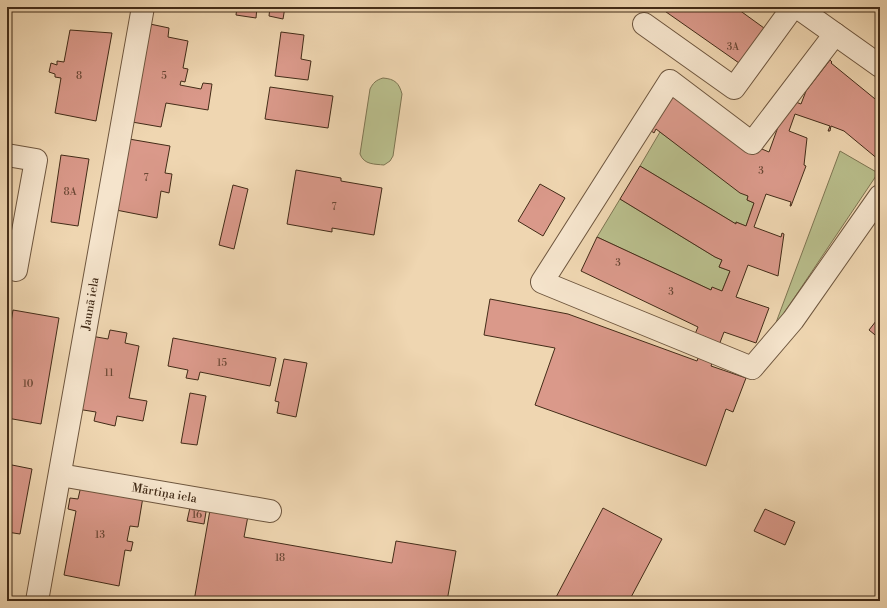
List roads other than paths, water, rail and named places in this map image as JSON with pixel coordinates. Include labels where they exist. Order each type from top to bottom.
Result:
[{"type":"street","name":"Jaunā iela","points":[[37,601],[143,7]]},
{"type":"street","points":[[644,24],[734,88],[793,7]]},
{"type":"street","points":[[797,7],[880,66]]},
{"type":"street","points":[[835,34],[752,143],[670,81],[542,282],[752,368],[793,320],[880,196]]},
{"type":"street","points":[[7,155],[36,160],[16,270]]},
{"type":"street","name":"Mārtiņa iela","points":[[60,475],[270,511]]}]
